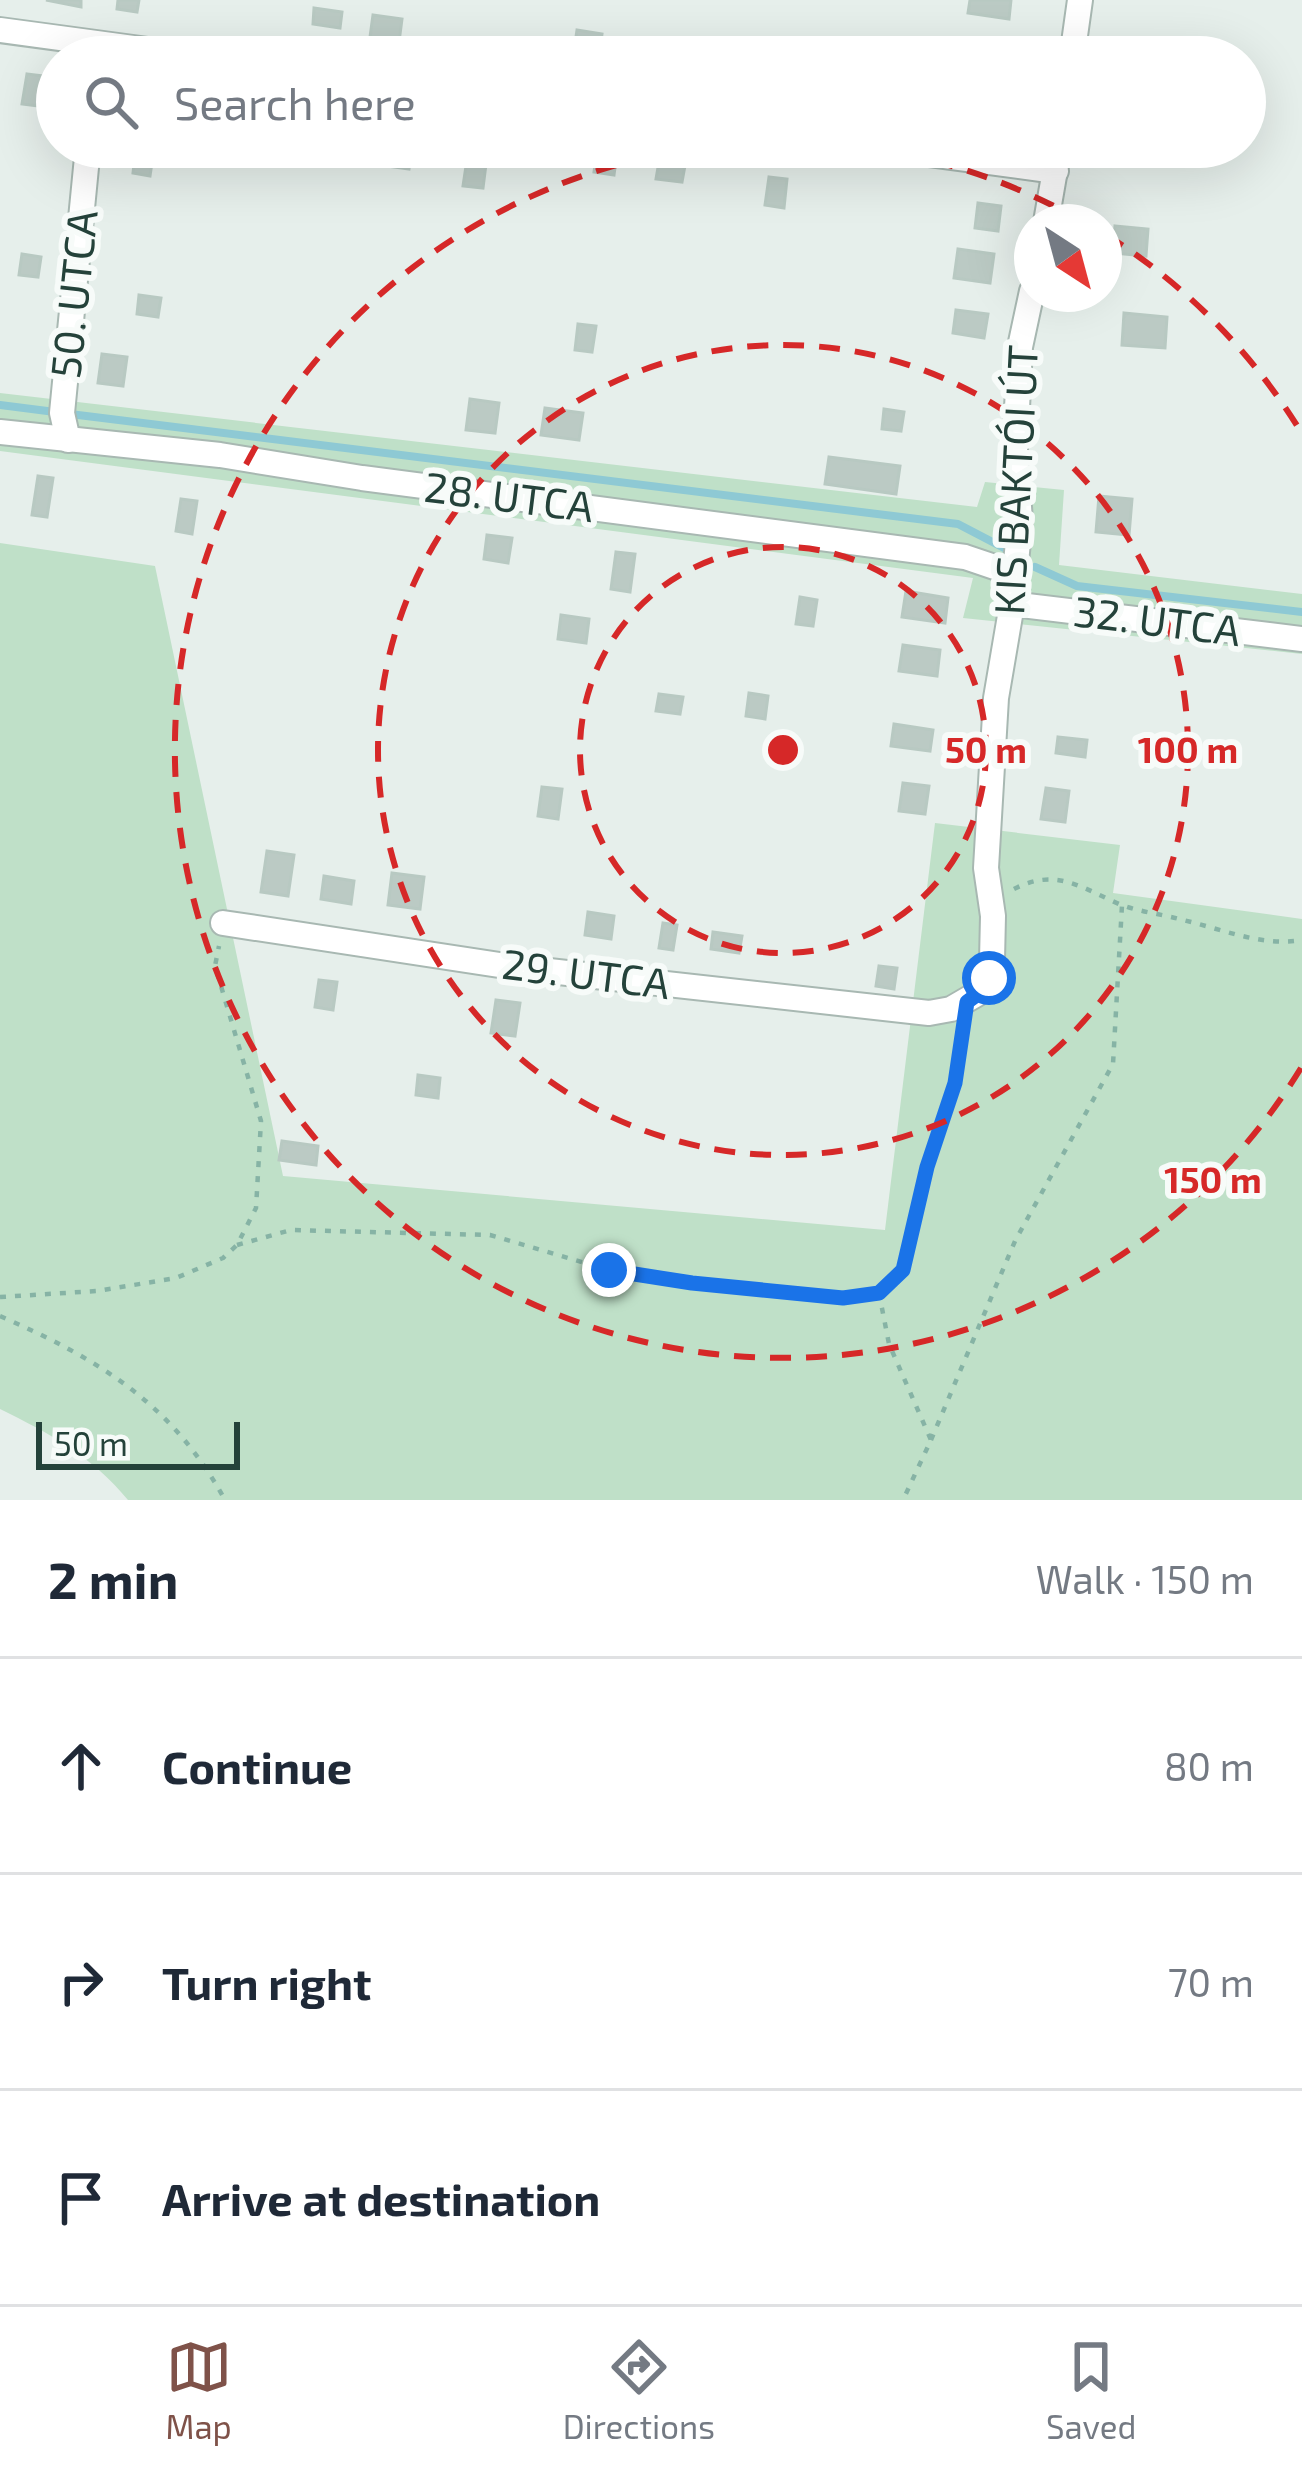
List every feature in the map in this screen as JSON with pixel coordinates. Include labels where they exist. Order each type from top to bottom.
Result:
[{"type":"street","points":[[1075,36],[1080,0]]},
{"type":"street","points":[[0,30],[36,37]]},
{"type":"street","name":"50. UTCA","points":[[68,440],[62,413],[86,168]]},
{"type":"street","points":[[1049,204],[1056,168]]},
{"type":"street","name":"KIS BAKTÓI ÚT","points":[[959,1005],[982,991],[989,978],[993,916],[986,868],[989,794],[996,698],[1020,521],[1016,449],[1020,347],[1028,312]]},
{"type":"street","name":"28. UTCA","points":[[0,432],[220,455],[965,557],[1015,574]]},
{"type":"street","name":"32. UTCA","points":[[1012,604],[1302,639]]},
{"type":"street","name":"29. UTCA","points":[[223,923],[513,967],[929,1013],[959,1005]]},
{"type":"path","points":[[993,916],[1003,898],[1018,886],[1039,880],[1081,883],[1122,905],[1258,939],[1302,940]]},
{"type":"path","points":[[902,1500],[1015,1240],[1113,1064],[1122,905]]},
{"type":"path","points":[[0,1298],[97,1291],[176,1278],[223,1258],[237,1245],[256,1208],[261,1121],[215,966],[223,923]]},
{"type":"path","points":[[237,1245],[291,1230],[490,1235],[609,1270],[692,1283],[843,1298],[879,1293],[903,1270],[927,1167],[955,1083],[959,1005]]},
{"type":"path","points":[[879,1293],[889,1344],[931,1440]]},
{"type":"path","points":[[0,1316],[57,1341],[144,1394],[210,1473],[225,1500]]},
{"type":"green space","points":[[0,393],[977,507],[985,482],[1064,490],[1059,565],[1302,594],[1302,654],[963,618],[973,578],[0,451]]},
{"type":"green space","points":[[0,543],[155,566],[283,1176],[885,1230],[935,823],[1120,845],[1113,893],[1302,919],[1302,1500],[128,1500],[69,1447],[0,1409]]},
{"type":"building","points":[[46,0],[81,0],[81,7]]},
{"type":"building","points":[[118,0],[139,0],[137,12],[117,9]]},
{"type":"building","points":[[970,0],[1011,0],[1009,19],[968,13]]},
{"type":"building","points":[[314,8],[342,12],[340,28],[313,24]]},
{"type":"building","points":[[373,15],[402,19],[400,36],[370,36]]},
{"type":"building","points":[[577,30],[602,34],[602,36],[576,36]]},
{"type":"building","points":[[27,74],[36,75],[36,106],[22,104]]},
{"type":"building","points":[[134,168],[151,168],[150,176],[133,173]]},
{"type":"building","points":[[466,168],[486,168],[483,188],[463,186]]},
{"type":"building","points":[[595,168],[615,168],[614,175],[594,172]]},
{"type":"building","points":[[658,168],[685,168],[682,182],[656,179]]},
{"type":"building","points":[[769,177],[787,179],[784,208],[765,205]]},
{"type":"building","points":[[978,203],[1001,206],[998,231],[975,228]]},
{"type":"building","points":[[1122,227],[1148,229],[1146,256],[1122,254]]},
{"type":"building","points":[[958,249],[994,254],[990,283],[954,278]]},
{"type":"building","points":[[22,254],[41,257],[38,277],[19,275]]},
{"type":"building","points":[[139,295],[161,298],[158,317],[137,314]]},
{"type":"building","points":[[956,310],[988,314],[984,338],[953,333]]},
{"type":"building","points":[[1124,313],[1167,317],[1165,348],[1122,345]]},
{"type":"building","points":[[578,324],[596,326],[592,352],[575,350]]},
{"type":"building","points":[[102,354],[127,357],[123,386],[98,383]]},
{"type":"building","points":[[470,399],[499,403],[495,433],[466,430]]},
{"type":"building","points":[[545,408],[583,413],[579,440],[541,435]]},
{"type":"building","points":[[884,409],[904,412],[901,431],[882,429]]},
{"type":"building","points":[[829,457],[900,466],[896,494],[825,484]]},
{"type":"building","points":[[38,476],[53,478],[47,517],[32,515]]},
{"type":"building","points":[[1099,496],[1132,499],[1129,535],[1096,532]]},
{"type":"building","points":[[181,499],[197,501],[192,534],[176,531]]},
{"type":"building","points":[[487,535],[512,538],[508,563],[484,559]]},
{"type":"building","points":[[616,552],[635,554],[630,592],[611,589]]},
{"type":"building","points":[[906,591],[948,598],[945,623],[902,617]]},
{"type":"building","points":[[800,597],[817,600],[813,626],[796,624]]},
{"type":"building","points":[[561,615],[589,619],[586,643],[558,639]]},
{"type":"building","points":[[903,645],[940,650],[937,676],[899,671]]},
{"type":"building","points":[[749,693],[768,696],[765,719],[746,716]]},
{"type":"building","points":[[659,694],[683,697],[680,714],[656,711]]},
{"type":"building","points":[[894,724],[933,730],[930,751],[891,746]]},
{"type":"building","points":[[1058,737],[1087,740],[1085,757],[1056,753]]},
{"type":"building","points":[[903,783],[929,786],[925,814],[899,811]]},
{"type":"building","points":[[542,787],[562,789],[558,819],[538,816]]},
{"type":"building","points":[[1046,788],[1069,791],[1065,822],[1041,819]]},
{"type":"building","points":[[267,851],[294,855],[288,896],[261,892]]},
{"type":"building","points":[[392,873],[424,877],[420,909],[388,905]]},
{"type":"building","points":[[324,876],[354,881],[351,904],[321,899]]},
{"type":"building","points":[[588,912],[614,916],[611,939],[585,935]]},
{"type":"building","points":[[663,923],[677,925],[673,950],[659,948]]},
{"type":"building","points":[[713,932],[742,936],[739,953],[711,949]]},
{"type":"building","points":[[879,966],[897,968],[894,989],[876,986]]},
{"type":"building","points":[[319,980],[337,982],[333,1010],[315,1007]]},
{"type":"building","points":[[496,1000],[520,1003],[515,1036],[491,1033]]},
{"type":"building","points":[[418,1075],[440,1078],[438,1098],[416,1095]]},
{"type":"building","points":[[282,1141],[318,1146],[316,1165],[279,1160]]},
{"type":"waterway","points":[[0,405],[55,412]]},
{"type":"waterway","points":[[70,414],[958,524],[1004,548]]},
{"type":"waterway","points":[[1035,567],[1077,586],[1302,612]]},
{"type":"route","points":[[609,1270],[843,1298],[879,1293],[903,1270],[927,1167],[955,1083],[967,1002],[982,991],[989,978]]}]
